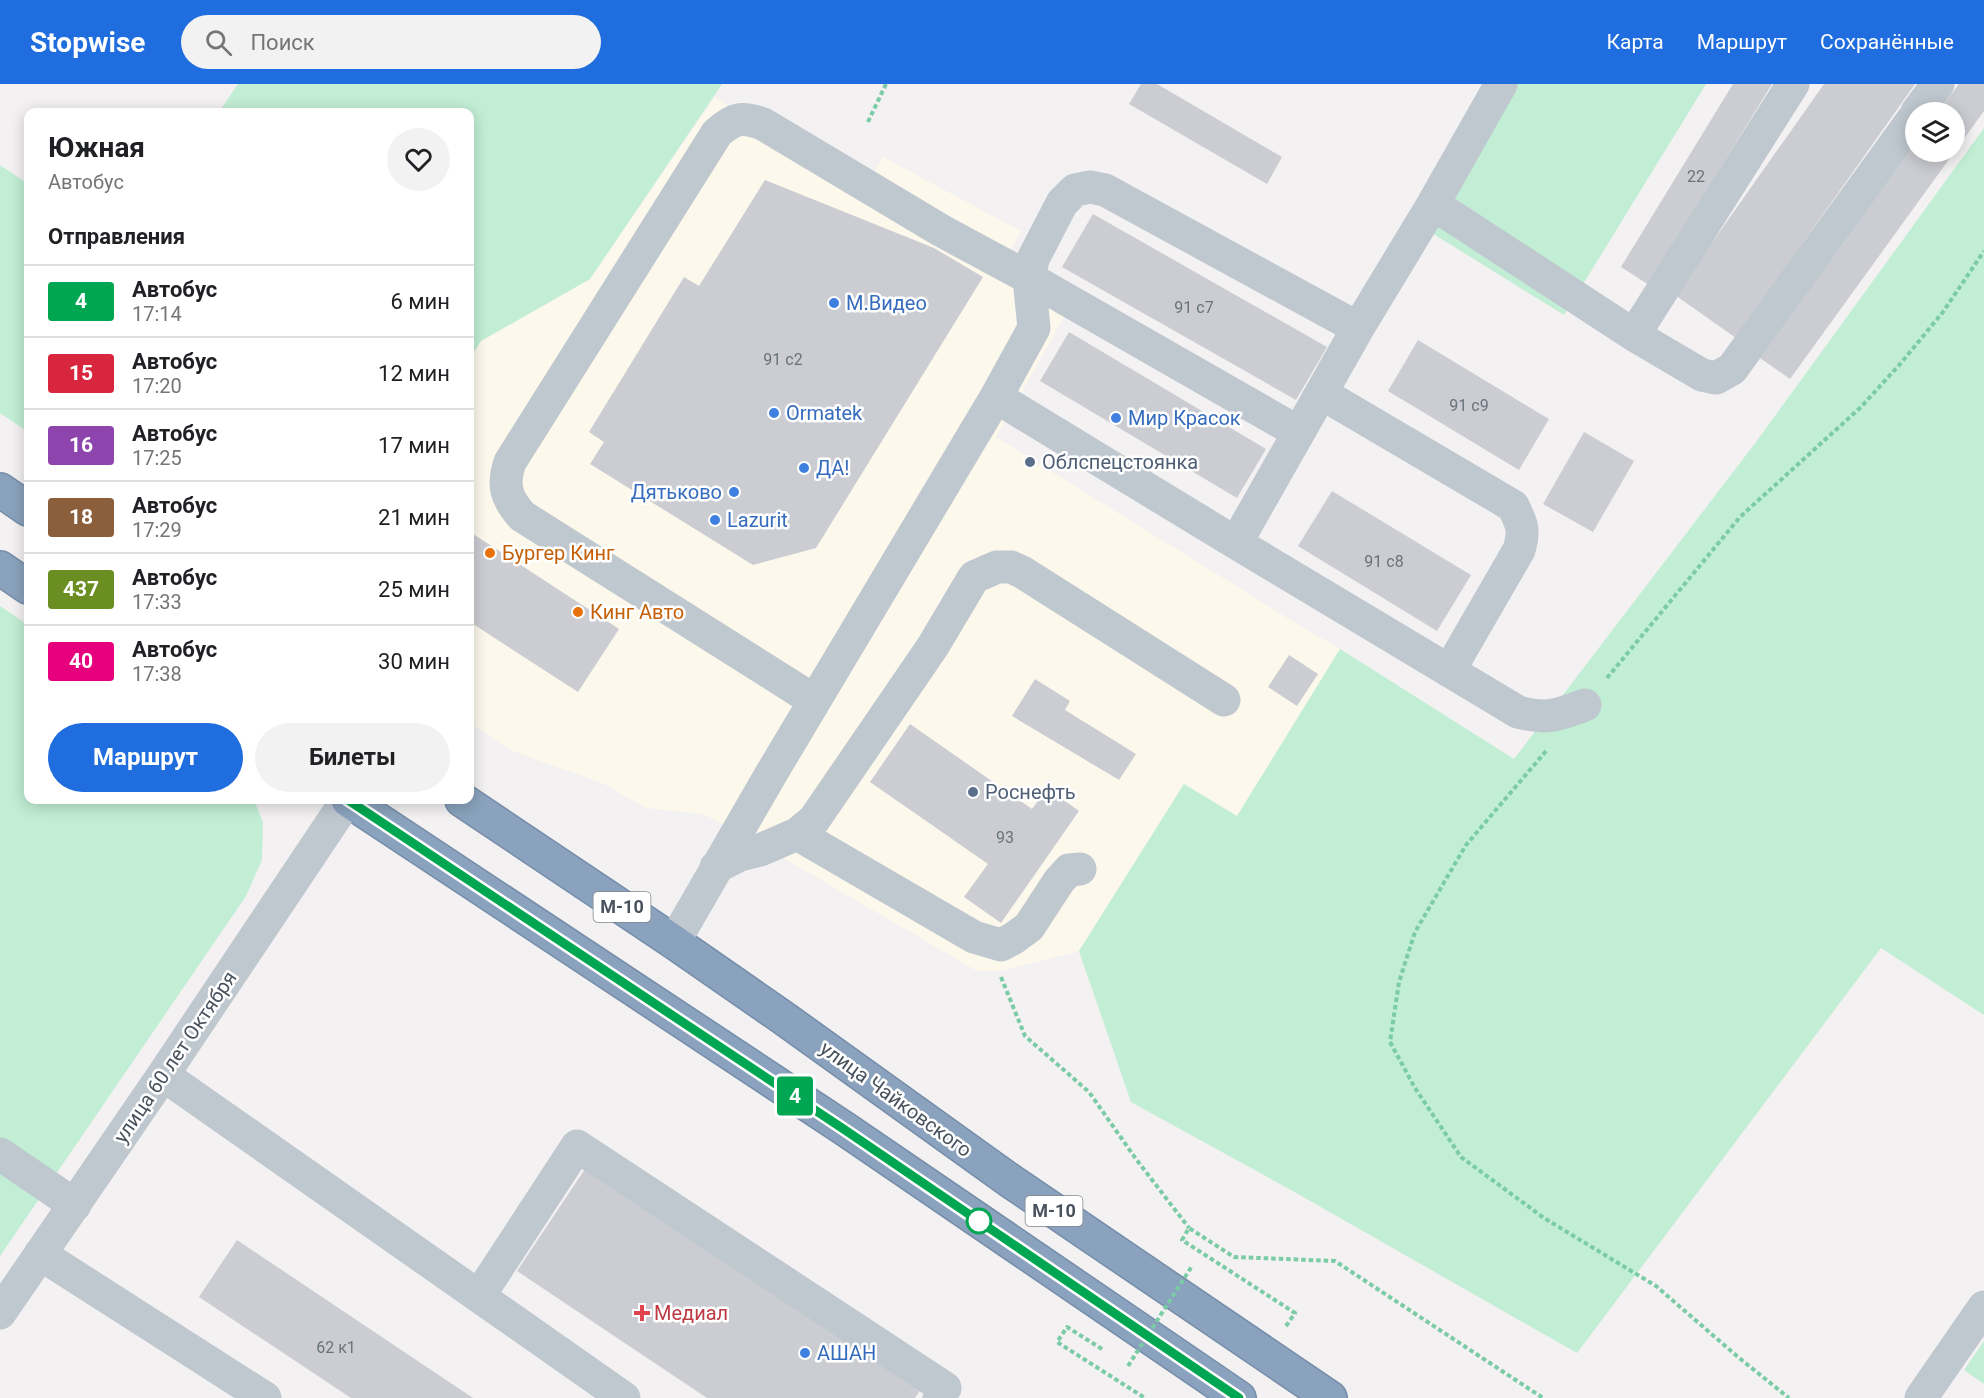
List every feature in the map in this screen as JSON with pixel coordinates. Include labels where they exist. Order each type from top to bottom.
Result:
[{"type":"highway","points":[[0,490],[24,507]]},
{"type":"highway","points":[[0,568],[24,584]]},
{"type":"highway","name":"М-10","points":[[353,804],[845,1130],[1239,1398]]},
{"type":"highway","name":"улица Чайковского","points":[[468,804],[674,942],[1012,1182],[1330,1398]]},
{"type":"street","points":[[1236,543],[1358,328],[1501,84]]},
{"type":"street","points":[[1634,335],[1793,84]]},
{"type":"street","points":[[1925,102],[1938,84]]},
{"type":"street","points":[[807,696],[522,516],[511,503],[507,491],[506,474],[510,462],[717,133],[725,125],[748,118],[763,124],[942,231],[1029,278],[1298,432]]},
{"type":"street","points":[[1432,204],[1634,335],[1702,375],[1716,378],[1732,369],[1905,129]]},
{"type":"street","points":[[674,942],[716,867],[996,397],[1034,328],[1029,278],[1033,259],[1062,203],[1075,190],[1090,187],[1105,190],[1358,328]]},
{"type":"street","points":[[1321,393],[1513,506],[1521,520],[1523,535],[1519,549],[1449,671]]},
{"type":"street","points":[[996,397],[1518,712],[1539,717],[1560,714],[1585,705]]},
{"type":"street","points":[[716,867],[740,855],[760,850],[797,834],[813,820],[933,646],[974,577],[997,567],[1011,567],[1022,572],[1224,700]]},
{"type":"street","name":"улица 60 лет Октября","points":[[0,1313],[344,804]]},
{"type":"street","points":[[797,834],[979,939],[1001,945],[1029,927],[1059,881],[1069,870],[1080,869]]},
{"type":"street","points":[[163,1075],[624,1398]]},
{"type":"street","points":[[479,1296],[577,1146],[945,1388],[939,1398]]},
{"type":"street","points":[[0,1154],[75,1205]]},
{"type":"street","points":[[40,1254],[254,1395]]},
{"type":"street","points":[[1921,1398],[1984,1307]]},
{"type":"path","points":[[868,122],[886,84]]},
{"type":"path","points":[[1585,705],[1740,517],[1861,407],[1901,363],[1943,312],[1984,250]]},
{"type":"path","points":[[1548,749],[1466,845],[1415,932],[1399,982],[1390,1042],[1415,1088],[1461,1157],[1544,1218],[1656,1286],[1789,1398]]},
{"type":"path","points":[[979,939],[1002,978],[1025,1036],[1089,1092],[1136,1159],[1189,1228],[1234,1257],[1335,1261],[1543,1398]]},
{"type":"path","points":[[1189,1228],[1182,1240],[1295,1313],[1286,1326],[1277,1320]]},
{"type":"path","points":[[1119,1360],[1128,1366],[1192,1266],[1201,1272]]},
{"type":"path","points":[[1110,1355],[1067,1327],[1058,1342],[1145,1398]]},
{"type":"shaded area","points":[[715,97],[859,201],[883,157],[1021,231],[997,275],[1066,314],[996,437],[1340,649],[1237,817],[1184,784],[1079,951],[1001,971],[977,971],[751,839],[703,814],[646,808],[604,784],[510,750],[474,726],[474,351],[480,341],[590,279]]},
{"type":"green space","points":[[238,84],[722,84],[590,279],[481,341],[474,352],[474,108],[222,108]]},
{"type":"green space","points":[[1487,84],[1706,84],[1564,315],[1411,220]]},
{"type":"green space","points":[[1984,128],[1984,1015],[1881,948],[1577,1353],[1131,1102],[1079,951],[1184,784],[1237,816],[1340,649],[1514,759],[1756,442],[1959,162],[1965,162],[1965,154]]},
{"type":"green space","points":[[0,165],[24,181],[24,429],[0,413]]},
{"type":"green space","points":[[0,606],[24,622],[24,804],[256,804],[263,822],[262,860],[246,896],[0,1256]]},
{"type":"green space","points":[[1984,1341],[1984,1384],[1964,1370]]},
{"type":"building","points":[[1141,84],[1157,84],[1282,157],[1267,184],[1129,104]]},
{"type":"building","points":[[1733,84],[1772,84],[1649,285],[1621,267]]},
{"type":"building","points":[[1824,84],[1915,84],[1736,338],[1675,295]]},
{"type":"building","points":[[1959,84],[1984,84],[1984,111],[1965,137],[1965,102],[1946,102]]},
{"type":"building","points":[[1905,158],[1905,162],[1947,162],[1790,379],[1760,358]]},
{"type":"building","points":[[765,180],[934,248],[983,277],[816,548],[753,565],[590,464],[604,442],[589,432],[684,277],[699,286]]},
{"type":"building","points":[[1093,214],[1327,347],[1296,400],[1062,267]]},
{"type":"building","points":[[1069,332],[1266,449],[1237,498],[1040,381]]},
{"type":"building","points":[[1418,340],[1549,419],[1519,470],[1388,391]]},
{"type":"building","points":[[1584,432],[1634,461],[1593,532],[1543,504]]},
{"type":"building","points":[[1332,491],[1471,575],[1437,631],[1298,546]]},
{"type":"building","points":[[474,535],[619,629],[578,692],[474,625]]},
{"type":"building","points":[[1289,655],[1318,674],[1297,706],[1268,687]]},
{"type":"building","points":[[1035,679],[1070,701],[1065,710],[1136,754],[1119,780],[1012,716]]},
{"type":"building","points":[[910,724],[1032,809],[1047,788],[1079,811],[1001,923],[964,897],[988,864],[870,782]]},
{"type":"building","points":[[587,1166],[921,1389],[915,1398],[707,1398],[517,1271]]},
{"type":"building","points":[[237,1240],[473,1398],[351,1398],[199,1297]]},
{"type":"bus line","name":"4","points":[[354,804],[845,1130],[1239,1398]]},
{"type":"place","name":"М.Видео","points":[[834,303]]},
{"type":"place","name":"Ormatek","points":[[774,413]]},
{"type":"place","name":"Мир Красок","points":[[1116,418]]},
{"type":"place","name":"Облспецстоянка","points":[[1030,462]]},
{"type":"place","name":"ДА!","points":[[804,468]]},
{"type":"place","name":"Дятьково","points":[[734,492]]},
{"type":"place","name":"Lazurit","points":[[715,520]]},
{"type":"place","name":"Бургер Кинг","points":[[490,553]]},
{"type":"place","name":"Кинг Авто","points":[[578,612]]},
{"type":"place","name":"Роснефть","points":[[973,792]]},
{"type":"place","name":"Медиал","points":[[642,1313]]},
{"type":"place","name":"AШАН","points":[[805,1353]]}]
